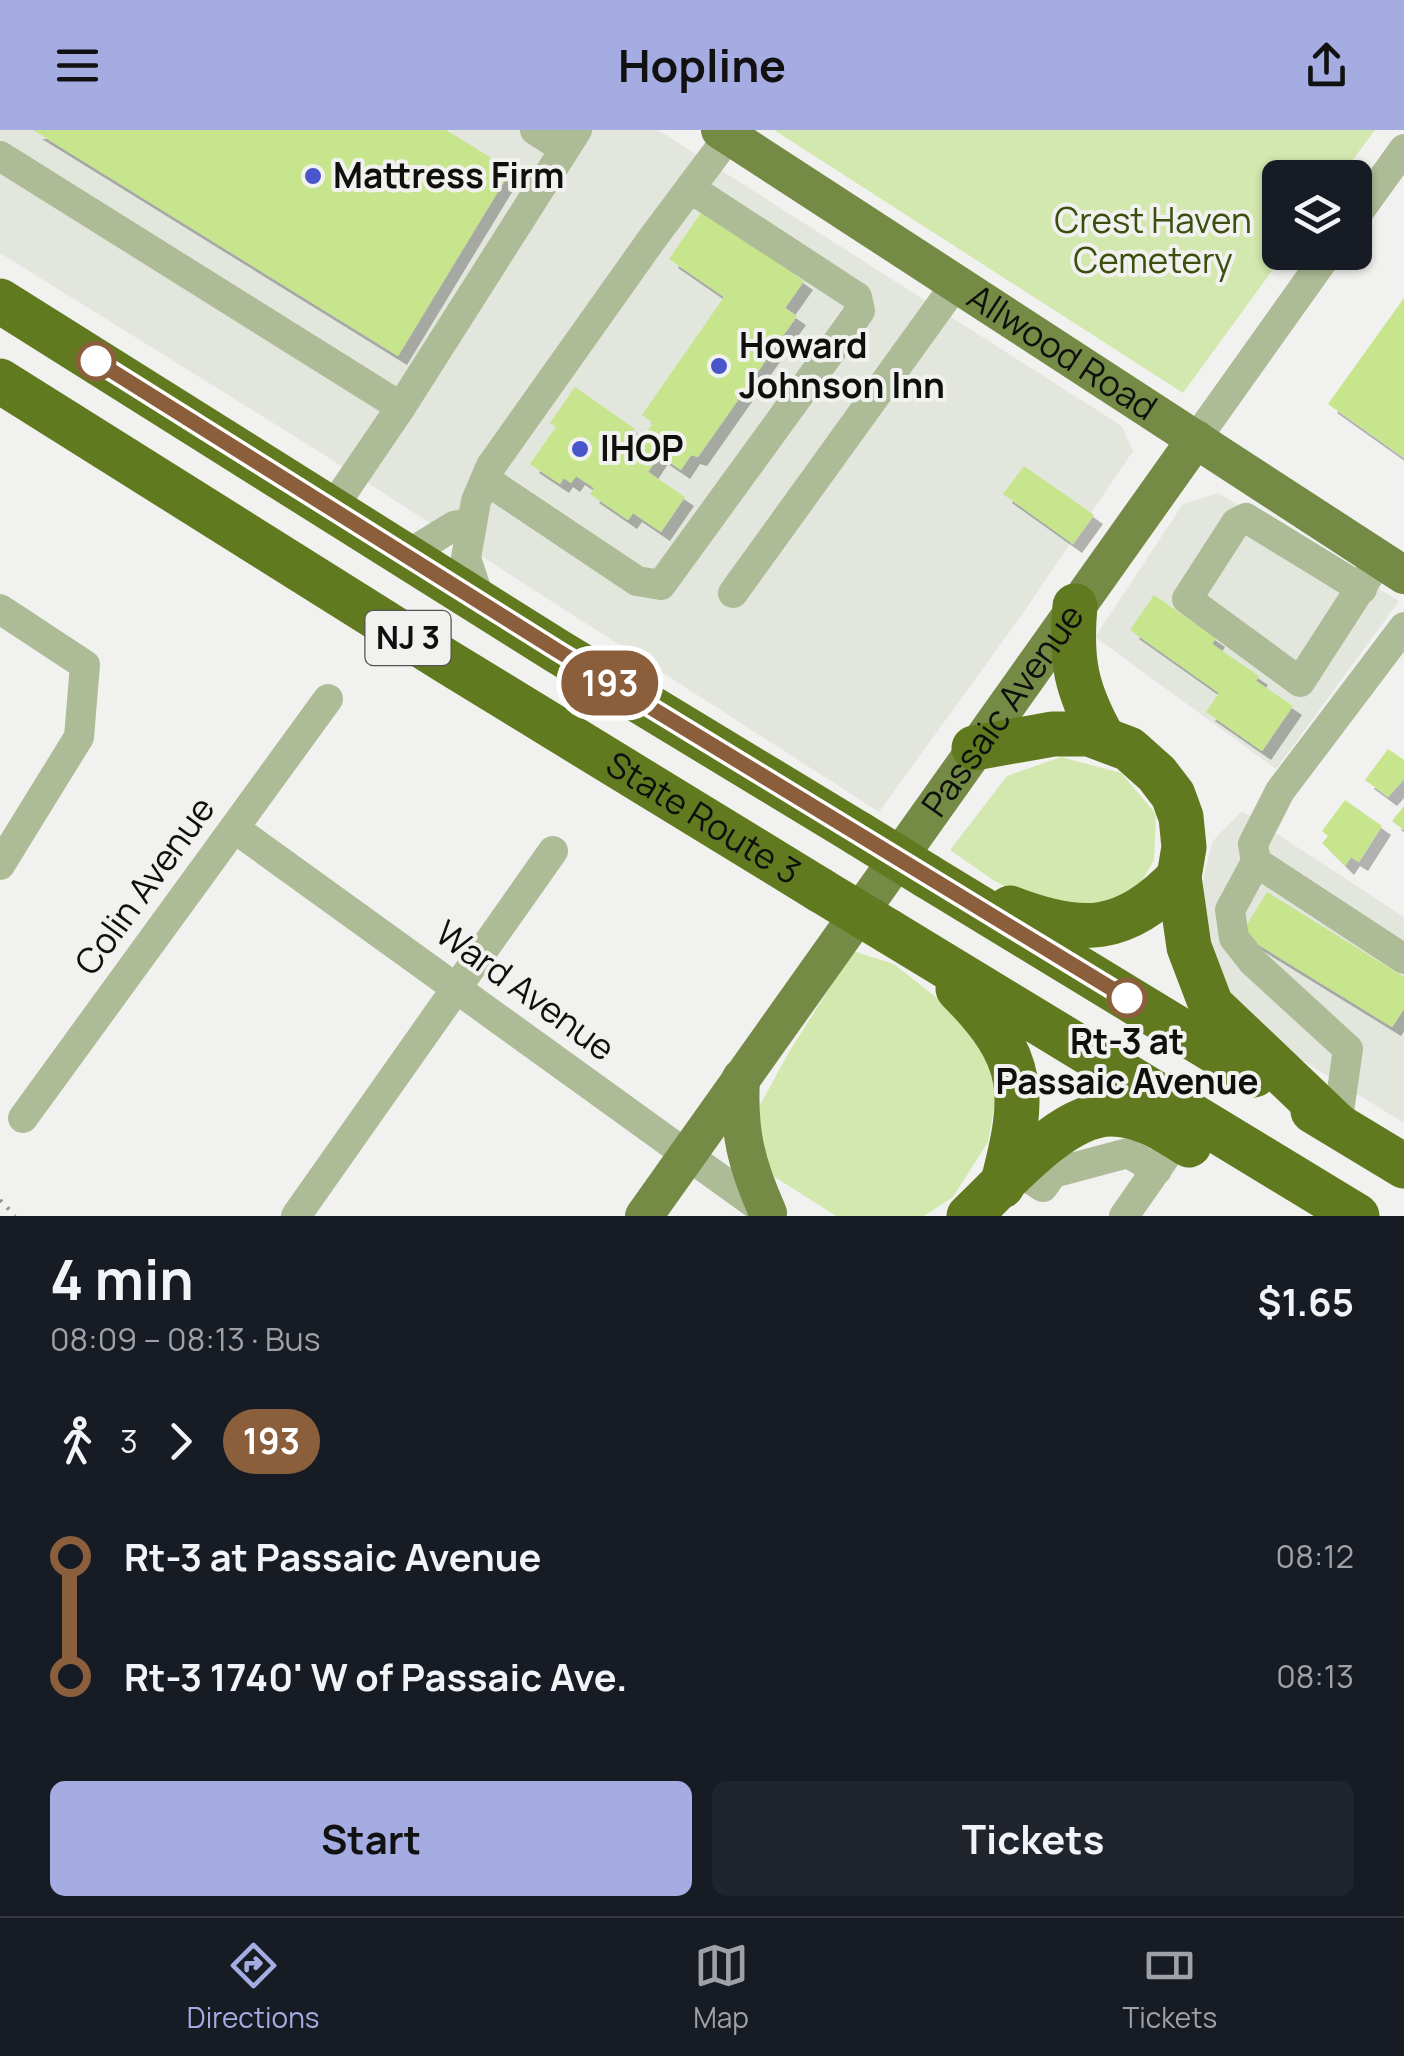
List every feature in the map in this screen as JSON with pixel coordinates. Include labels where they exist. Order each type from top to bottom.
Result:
[{"type":"highway","name":"State Route 3","points":[[0,301],[481,604],[1404,1166]]},
{"type":"highway","name":"State Route 3","points":[[0,381],[446,662],[1357,1216]]},
{"type":"highway","points":[[1075,606],[1071,650],[1079,689],[1103,738]]},
{"type":"highway","points":[[982,736],[1071,732],[1103,738],[1129,749],[1158,774],[1173,794],[1181,817],[1184,847],[1180,878],[1189,947],[1211,1004],[1222,1019],[1338,1125]]},
{"type":"highway","points":[[927,876],[1028,915],[1072,925],[1128,918],[1145,910],[1180,878]]},
{"type":"highway","points":[[888,931],[959,989],[982,1014],[1010,1058],[1017,1082],[1017,1128],[1001,1191]]},
{"type":"highway","points":[[969,1216],[1065,1130],[1094,1117],[1125,1115],[1146,1121],[1168,1154],[1312,1216]]},
{"type":"main road","name":"Allwood Road","points":[[724,133],[1388,567]]},
{"type":"main road","name":"Passaic Avenue","points":[[644,1216],[1196,439]]},
{"type":"main road","points":[[741,1078],[745,1156],[770,1214]]},
{"type":"street","points":[[331,510],[571,140],[534,130]]},
{"type":"street","points":[[481,604],[466,558],[472,522],[492,466],[690,188],[724,133]]},
{"type":"street","points":[[1372,193],[1404,148]]},
{"type":"street","points":[[0,156],[401,407]]},
{"type":"street","points":[[486,480],[638,580],[661,585],[860,312],[858,296],[690,188]]},
{"type":"street","name":"Passaic Avenue","points":[[1196,439],[1317,270]]},
{"type":"street","points":[[733,593],[956,284]]},
{"type":"street","points":[[1246,518],[1388,567],[1300,682],[1187,600],[1236,523],[1246,518]]},
{"type":"street","points":[[405,556],[454,526],[472,522]]},
{"type":"street","points":[[0,609],[85,665],[79,738],[0,865]]},
{"type":"street","points":[[1338,1125],[1348,1049],[1254,962],[1234,938],[1230,910],[1256,862],[1253,844],[1280,791],[1404,628]]},
{"type":"street","name":"Colin Avenue","points":[[23,1118],[328,699]]},
{"type":"street","name":"Ward Avenue","points":[[234,828],[770,1214]]},
{"type":"street","points":[[296,1216],[554,851]]},
{"type":"street","points":[[1256,862],[1404,959]]},
{"type":"street","points":[[1124,1216],[1168,1154]]},
{"type":"path","points":[[0,1200],[14,1216]]},
{"type":"shaded area","points":[[0,130],[658,130],[1122,426],[1133,451],[1021,616],[879,812],[315,449],[0,253]]},
{"type":"shaded area","points":[[1218,493],[1399,601],[1276,769],[1095,637],[1183,504]]},
{"type":"shaded area","points":[[1242,811],[1404,917],[1404,1123],[1263,1036],[1231,1005],[1200,913],[1213,841]]},
{"type":"green space","name":"Crest Haven Cemetery","points":[[774,130],[1375,130],[1353,160],[1262,160],[1262,270],[1273,270],[1183,393]]},
{"type":"green space","points":[[1061,757],[1121,773],[1156,814],[1154,860],[1134,895],[1052,911],[993,880],[950,850],[1007,776]]},
{"type":"green space","points":[[853,951],[894,964],[956,1013],[1001,1069],[988,1142],[953,1197],[924,1216],[836,1216],[767,1172],[754,1116]]},
{"type":"building","points":[[33,130],[446,130],[511,170],[398,356]]},
{"type":"building","name":"Howard Johnson Inn","points":[[703,210],[804,281],[785,308],[797,316],[698,457],[691,455],[681,470],[659,455],[648,472],[685,497],[661,532],[633,513],[628,520],[590,494],[594,488],[576,476],[571,483],[564,478],[560,484],[530,464],[556,427],[550,423],[575,387],[635,429],[631,435],[640,441],[653,423],[642,415],[724,297],[669,259]]},
{"type":"building","points":[[1404,298],[1404,458],[1328,404]]},
{"type":"building","points":[[1024,466],[1094,515],[1073,544],[1003,494]]},
{"type":"building","points":[[1154,595],[1216,638],[1212,644],[1259,676],[1256,681],[1293,706],[1262,751],[1206,712],[1219,693],[1130,630]]},
{"type":"building","points":[[1388,749],[1404,760],[1404,779],[1388,797],[1365,780]]},
{"type":"building","points":[[1345,800],[1382,826],[1359,862],[1351,857],[1345,866],[1322,843],[1328,836],[1322,831]]},
{"type":"building","points":[[1404,806],[1404,830],[1392,821]]},
{"type":"building","points":[[1267,892],[1404,977],[1404,1009],[1392,1027],[1241,934]]},
{"type":"bus line","name":"193","points":[[96,361],[558,651],[1127,998]]},
{"type":"place","name":"Mattress Firm","points":[[313,176]]},
{"type":"place","name":"Howard Johnson Inn","points":[[719,366]]},
{"type":"place","name":"IHOP","points":[[580,449]]},
{"type":"place","name":"Rt-3 at Passaic Avenue","points":[[1127,998]]}]
